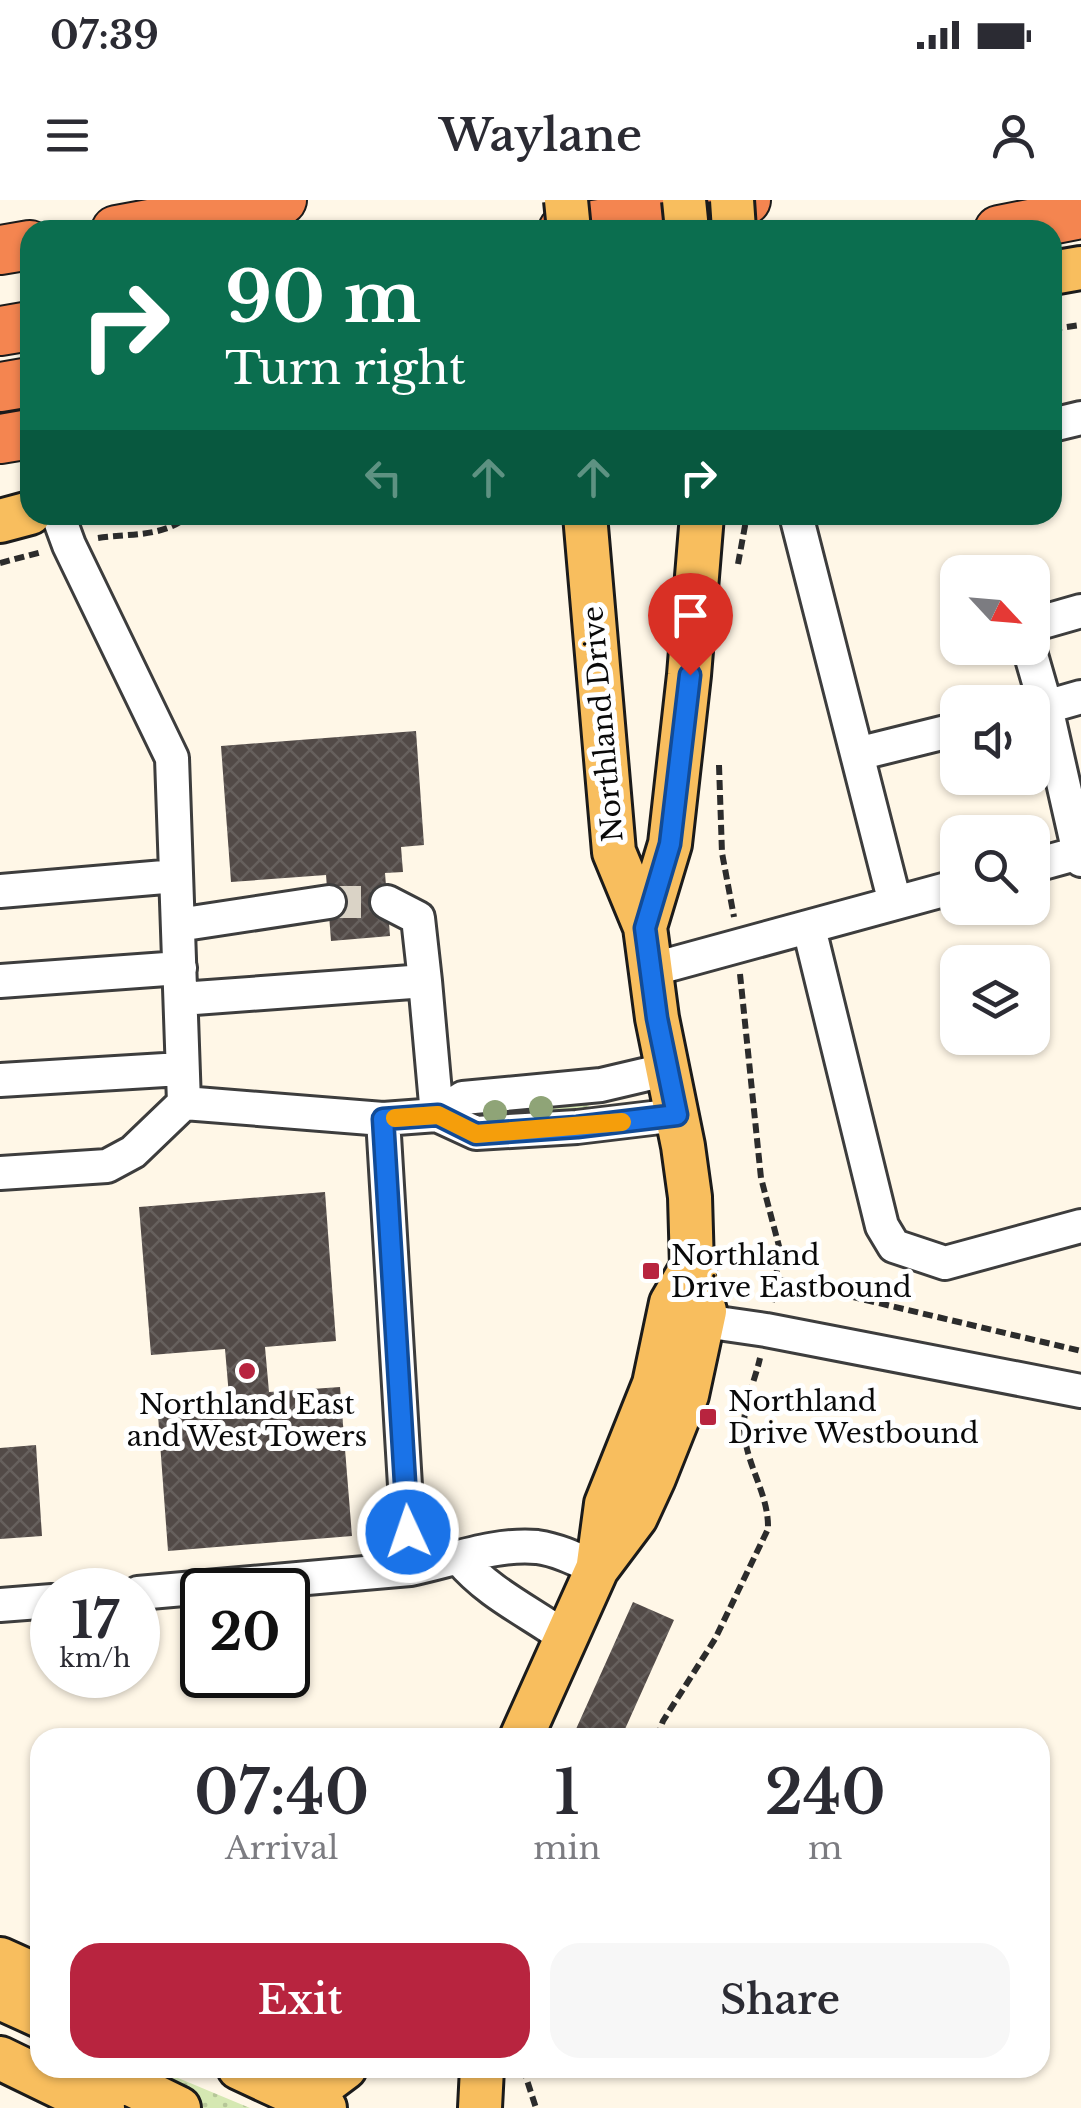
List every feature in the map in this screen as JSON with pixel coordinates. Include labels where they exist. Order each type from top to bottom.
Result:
[{"type":"highway","points":[[171,220],[282,200]]},
{"type":"highway","points":[[668,218],[746,200]]},
{"type":"highway","points":[[1050,220],[1081,214]]},
{"type":"main road","points":[[0,521],[31,534]]},
{"type":"main road","name":"Northland Drive","points":[[529,1726],[598,1569],[636,1517],[654,1478],[687,1395],[705,1311],[692,1266],[690,1198],[645,928],[614,852],[586,525]]},
{"type":"main road","name":"Northland Drive","points":[[645,928],[670,844],[690,675],[701,525]]},
{"type":"main road","name":"Northland Drive","points":[[598,1569],[606,1504],[654,1384],[672,1303],[692,1266]]},
{"type":"main road","points":[[0,1959],[30,1972]]},
{"type":"main road","points":[[0,1998],[30,2012]]},
{"type":"main road","points":[[0,2047],[30,2050]]},
{"type":"main road","points":[[0,2058],[30,2073]]},
{"type":"main road","points":[[41,2078],[102,2108]]},
{"type":"main road","points":[[118,2078],[180,2108]]},
{"type":"main road","points":[[261,2078],[312,2102],[332,2078]]},
{"type":"main road","points":[[480,2108],[482,2078]]},
{"type":"lane","points":[[63,525],[172,758],[184,1103]]},
{"type":"lane","points":[[799,525],[895,904]]},
{"type":"lane","points":[[1050,620],[1081,612]]},
{"type":"lane","points":[[1050,705],[1081,697]]},
{"type":"lane","points":[[857,754],[940,733]]},
{"type":"lane","points":[[1050,748],[1080,856],[1050,862]]},
{"type":"lane","points":[[0,891],[176,876]]},
{"type":"lane","points":[[650,970],[940,891]]},
{"type":"lane","points":[[178,926],[328,902]]},
{"type":"lane","points":[[387,902],[418,918],[438,1115]]},
{"type":"lane","points":[[809,928],[882,1226],[894,1246],[946,1264],[1081,1226]]},
{"type":"lane","points":[[0,981],[425,981]]},
{"type":"lane","points":[[0,1080],[181,1069]]},
{"type":"lane","points":[[0,1173],[107,1166],[133,1152],[184,1103],[383,1119],[438,1115],[463,1098],[600,1084],[669,1069]]},
{"type":"lane","points":[[438,1115],[476,1134],[677,1115]]},
{"type":"lane","points":[[383,1119],[410,1569]]},
{"type":"lane","points":[[704,1321],[1081,1391]]},
{"type":"lane","points":[[160,1591],[410,1569],[490,1550],[535,1547],[563,1553],[598,1569]]},
{"type":"lane","points":[[460,1559],[478,1582],[566,1638]]},
{"type":"lane","points":[[0,1606],[30,1603]]},
{"type":"path","points":[[104,537],[140,536],[176,525]]},
{"type":"path","points":[[0,563],[31,534]]},
{"type":"path","points":[[722,853],[736,925]]},
{"type":"path","points":[[739,968],[761,1178],[780,1250],[773,1298]]},
{"type":"path","points":[[777,1280],[1081,1351]]},
{"type":"path","points":[[661,1728],[715,1639],[768,1529],[768,1510],[747,1449],[744,1425],[756,1375]]},
{"type":"path","points":[[526,2078],[536,2108]]},
{"type":"green space","points":[[588,1099],[589,1110],[470,1121],[469,1109]]},
{"type":"green space","points":[[128,2078],[178,2078],[250,2108],[193,2108]]},
{"type":"building","points":[[416,731],[424,845],[401,847],[403,872],[385,873],[390,936],[331,941],[326,875],[231,882],[221,746]]},
{"type":"building","name":"Northland East and West Towers","points":[[325,1192],[336,1341],[265,1347],[269,1392],[340,1387],[352,1536],[168,1551],[157,1402],[229,1396],[225,1349],[151,1355],[139,1207]]},
{"type":"building","points":[[36,1445],[42,1536],[0,1539],[0,1448]]},
{"type":"building","points":[[633,1602],[674,1620],[625,1728],[576,1728]]},
{"type":"tunnel","points":[[329,902],[387,902]]},
{"type":"slow traffic","points":[[395,1118],[438,1115],[476,1134],[622,1122]]},
{"type":"place","name":"Northland Drive Eastbound","points":[[651,1271]]},
{"type":"place","name":"Northland East and West Towers","points":[[247,1371]]},
{"type":"place","name":"Northland Drive Westbound","points":[[708,1417]]},
{"type":"route","points":[[408,1532],[383,1119],[438,1115],[476,1134],[677,1115],[657,1018],[645,928],[670,844],[690,675]]}]
